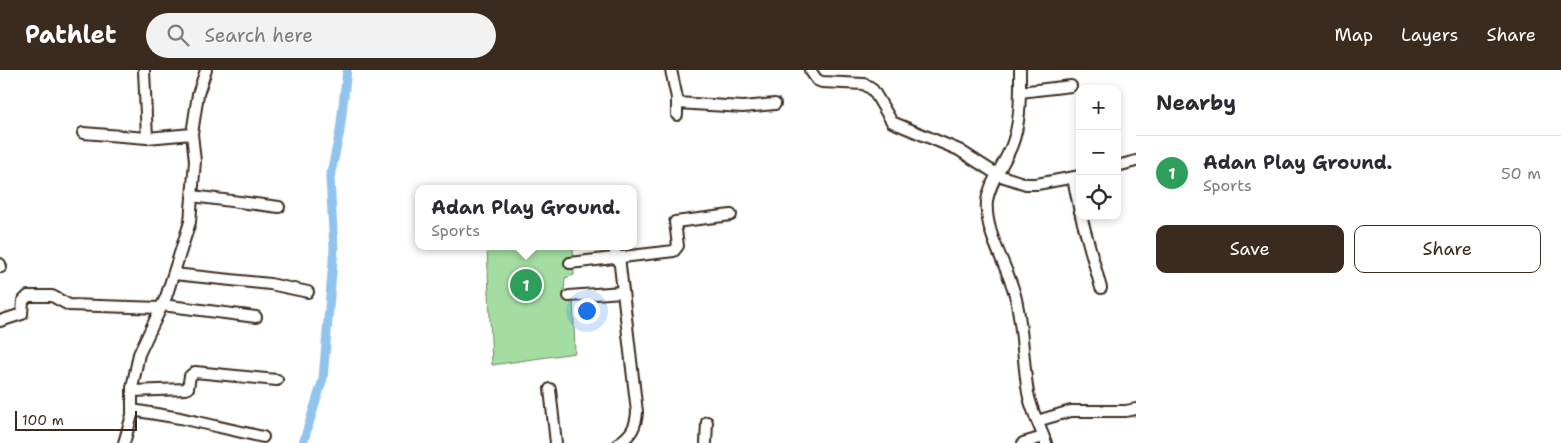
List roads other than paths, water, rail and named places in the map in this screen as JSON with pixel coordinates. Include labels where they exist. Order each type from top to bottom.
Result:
[{"type":"street","points":[[144,70],[147,138]]},
{"type":"street","points":[[124,443],[132,410],[132,391],[140,354],[162,307],[190,222],[195,161],[192,134],[198,94],[206,70]]},
{"type":"street","points":[[671,70],[677,103],[677,115]]},
{"type":"street","points":[[810,70],[817,80],[822,82],[864,84],[872,90],[892,122],[959,150],[998,175],[1026,184],[1076,177]]},
{"type":"street","points":[[1020,70],[1019,119],[1012,144],[987,201],[993,236],[1011,278],[1017,301],[1028,393],[1044,440],[1023,443]]},
{"type":"street","points":[[1020,92],[1071,86]]},
{"type":"street","points":[[677,103],[743,107],[775,104]]},
{"type":"street","points":[[83,133],[147,138],[192,134]]},
{"type":"street","points":[[1121,165],[1136,161]]},
{"type":"street","points":[[192,196],[279,207]]},
{"type":"street","points":[[570,263],[674,251],[678,246],[675,222],[732,214]]},
{"type":"street","points":[[1082,220],[1101,288]]},
{"type":"street","points":[[615,250],[618,257],[637,412],[636,424],[632,432],[619,443]]},
{"type":"street","points":[[174,274],[270,284],[308,292]]},
{"type":"street","points":[[569,296],[622,292]]},
{"type":"street","points":[[0,321],[22,314],[23,301],[28,296],[52,296],[69,305],[162,307],[256,317]]},
{"type":"street","points":[[132,391],[185,389],[189,383],[190,376],[195,372],[277,380]]},
{"type":"street","points":[[550,389],[556,443]]},
{"type":"street","points":[[1037,421],[1071,411],[1126,411],[1136,409]]},
{"type":"street","points":[[132,410],[180,418],[263,437]]},
{"type":"street","points":[[706,443],[707,422]]},
{"type":"waterway","points":[[303,443],[323,379],[334,249],[330,178],[340,131],[347,70]]},
{"type":"place","name":"Adan Play Ground.","points":[[526,285]]}]
